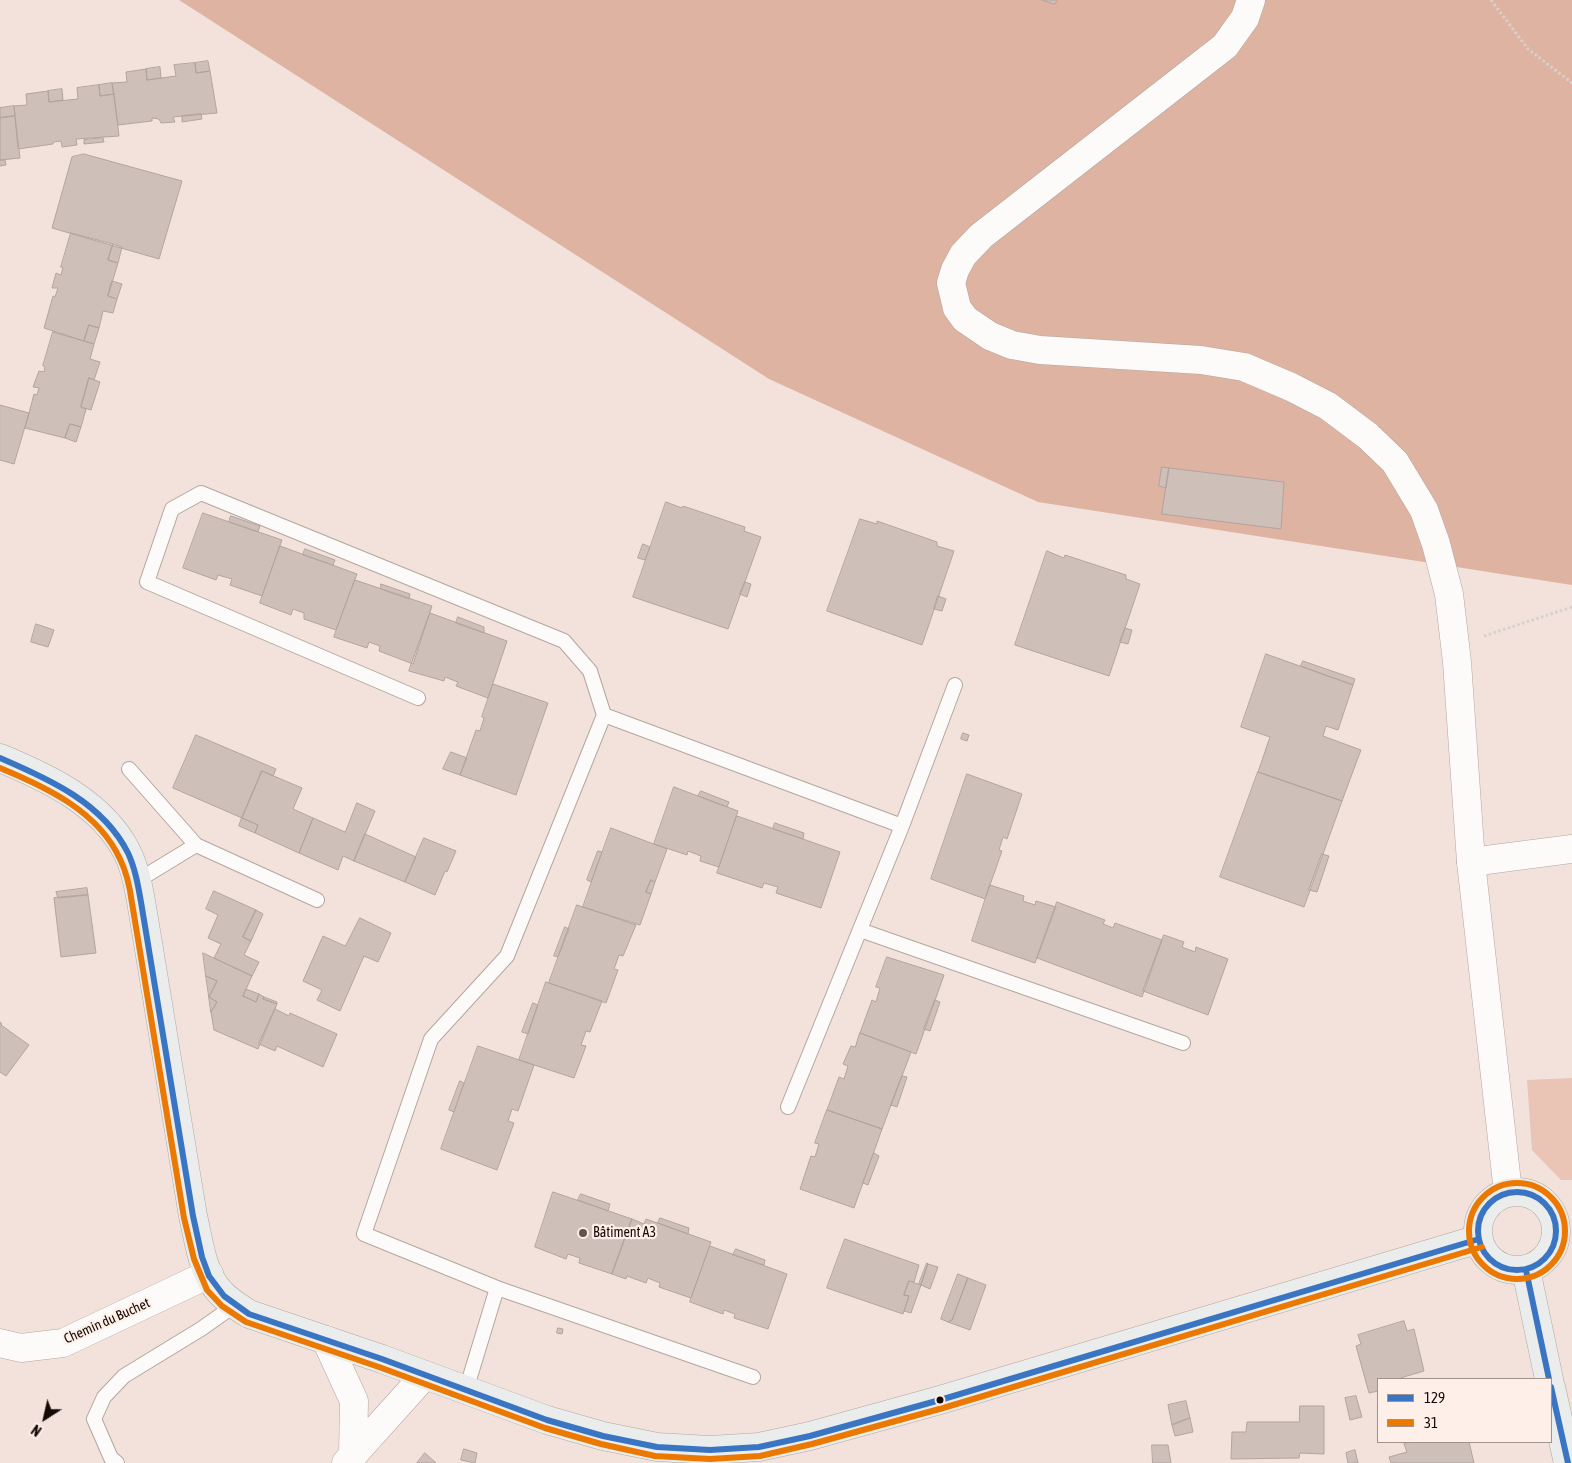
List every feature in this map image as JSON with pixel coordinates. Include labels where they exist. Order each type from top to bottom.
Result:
[{"type":"main road","points":[[0,758],[39,774],[75,796],[108,824],[127,852],[137,881],[193,1216],[200,1249],[209,1274],[220,1293],[250,1314],[547,1420],[602,1436],[657,1447],[710,1450],[759,1447],[810,1436],[940,1400],[1479,1239]]},
{"type":"main road","points":[[1508,1192],[1521,1192],[1538,1198],[1564,1222],[1556,1235],[1547,1257],[1537,1265],[1526,1270],[1512,1270],[1499,1266],[1488,1258],[1480,1246],[1477,1233],[1479,1219],[1486,1207],[1496,1198],[1508,1192]]},
{"type":"main road","points":[[1526,1270],[1549,1378]]},
{"type":"main road","points":[[1552,1391],[1568,1463]]},
{"type":"street","points":[[1251,0],[1245,18],[1225,46],[981,236],[963,255],[951,283],[957,308],[965,319],[1012,345],[1040,350],[1201,360],[1244,367],[1291,387],[1328,406],[1368,436],[1395,462],[1424,510],[1436,544],[1449,594],[1455,645],[1471,862],[1508,1192]]},
{"type":"street","points":[[1471,862],[1572,849]]},
{"type":"street","name":"Chemin du Buchet","points":[[0,1343],[21,1348],[63,1342],[209,1274]]},
{"type":"street","points":[[326,1340],[354,1401],[350,1459]]},
{"type":"street","points":[[350,1459],[425,1375]]},
{"type":"lane","points":[[418,698],[147,582],[172,510],[201,493],[564,641],[590,671],[604,715],[507,956],[432,1039],[364,1234],[497,1288],[753,1377]]},
{"type":"lane","points":[[788,1107],[902,826],[955,685]]},
{"type":"lane","points":[[604,715],[902,826]]},
{"type":"lane","points":[[129,768],[196,845],[317,900]]},
{"type":"lane","points":[[137,881],[196,845]]},
{"type":"lane","points":[[860,930],[1183,1043]]},
{"type":"lane","points":[[466,1390],[497,1288]]},
{"type":"lane","points":[[117,1463],[111,1458],[94,1419],[104,1397],[124,1376],[235,1305]]},
{"type":"path","points":[[1491,0],[1528,49],[1572,83]]},
{"type":"path","points":[[1455,645],[1572,607]]},
{"type":"shaded area","points":[[179,0],[1572,0],[1572,585],[1038,502],[769,379]]},
{"type":"shaded area","points":[[1572,1078],[1572,1180],[1561,1180],[1532,1150],[1527,1080]]},
{"type":"building","points":[[1042,0],[1057,0],[1055,4]]},
{"type":"building","points":[[208,61],[210,71],[196,73],[195,63]]},
{"type":"building","points":[[195,63],[196,73],[210,71],[217,113],[173,117],[175,122],[161,123],[159,119],[152,118],[152,121],[118,125],[112,83],[127,82],[126,72],[146,69],[147,80],[176,76],[174,65]]},
{"type":"building","points":[[160,67],[161,78],[147,80],[146,69]]},
{"type":"building","points":[[112,83],[114,94],[100,96],[99,85]]},
{"type":"building","points":[[99,85],[100,96],[114,94],[119,136],[76,139],[77,145],[62,147],[61,141],[18,149],[14,106],[27,105],[26,94],[48,91],[49,102],[78,99],[77,88]]},
{"type":"building","points":[[62,89],[63,100],[49,102],[48,91]]},
{"type":"building","points":[[14,106],[15,116],[0,118],[0,108]]},
{"type":"building","points":[[201,114],[202,119],[182,122],[182,116]]},
{"type":"building","points":[[15,116],[20,158],[0,160],[0,118]]},
{"type":"building","points":[[103,138],[104,142],[84,144],[84,140]]},
{"type":"building","points":[[84,154],[182,181],[159,259],[52,228],[72,157]]},
{"type":"building","points":[[0,160],[5,160],[6,165],[0,166]]},
{"type":"building","points":[[71,233],[113,244],[108,260],[118,263],[108,296],[117,299],[113,313],[103,311],[99,328],[89,325],[84,341],[44,328],[53,296],[55,297],[58,288],[52,288],[56,273],[61,275],[63,267],[61,267]]},
{"type":"building","points":[[113,244],[122,247],[118,263],[108,260]]},
{"type":"building","points":[[112,281],[122,284],[117,299],[108,296]]},
{"type":"building","points":[[89,325],[99,328],[94,344],[84,341]]},
{"type":"building","points":[[53,332],[94,344],[90,359],[100,362],[94,380],[89,378],[81,407],[86,409],[81,427],[70,424],[65,438],[25,428],[34,394],[37,395],[39,388],[33,387],[39,371],[44,372],[45,367],[43,366]]},
{"type":"building","points":[[89,378],[100,382],[91,410],[81,407]]},
{"type":"building","points":[[0,405],[29,413],[14,464],[0,460]]},
{"type":"building","points":[[70,424],[81,427],[76,442],[65,438]]},
{"type":"building","points":[[1162,467],[1169,468],[1166,488],[1159,486]]},
{"type":"building","points":[[1169,468],[1284,482],[1281,529],[1162,514]]},
{"type":"building","points":[[666,502],[745,527],[744,531],[761,537],[728,629],[633,597]]},
{"type":"building","points":[[203,513],[282,540],[262,596],[230,585],[232,579],[218,575],[216,580],[183,568]]},
{"type":"building","points":[[231,516],[260,526],[258,532],[229,522]]},
{"type":"building","points":[[860,519],[877,524],[877,521],[937,542],[937,546],[954,551],[922,645],[827,611]]},
{"type":"building","points":[[643,544],[650,547],[645,560],[638,558]]},
{"type":"building","points":[[280,546],[357,574],[336,630],[304,619],[304,613],[293,609],[291,615],[260,603]]},
{"type":"building","points":[[305,549],[335,560],[333,565],[303,555]]},
{"type":"building","points":[[1047,551],[1064,558],[1065,555],[1126,575],[1126,579],[1140,584],[1109,676],[1015,645]]},
{"type":"building","points":[[355,580],[432,606],[413,664],[379,651],[380,646],[369,642],[367,648],[334,637]]},
{"type":"building","points":[[745,582],[751,584],[747,597],[740,594]]},
{"type":"building","points":[[381,584],[410,594],[409,599],[381,589]]},
{"type":"building","points":[[938,596],[946,599],[942,611],[934,609]]},
{"type":"building","points":[[430,613],[507,641],[488,698],[456,686],[458,682],[445,677],[444,681],[409,671]]},
{"type":"building","points":[[458,617],[484,627],[484,633],[456,623]]},
{"type":"building","points":[[36,624],[54,630],[48,647],[31,642]]},
{"type":"building","points":[[1125,628],[1132,630],[1128,644],[1120,642]]},
{"type":"building","points":[[1266,654],[1353,685],[1338,730],[1326,726],[1323,736],[1361,750],[1342,801],[1258,772],[1270,737],[1241,727]]},
{"type":"building","points":[[1303,661],[1355,679],[1353,685],[1301,666]]},
{"type":"building","points":[[493,684],[548,703],[516,795],[460,775],[476,730],[480,731],[484,718],[482,717]]},
{"type":"building","points":[[963,733],[969,735],[967,741],[961,739]]},
{"type":"building","points":[[196,735],[276,769],[273,776],[262,771],[242,818],[173,788]]},
{"type":"building","points":[[451,752],[467,758],[460,775],[443,769]]},
{"type":"building","points":[[262,771],[302,788],[293,809],[313,818],[299,853],[255,833],[258,825],[242,818]]},
{"type":"building","points":[[1258,772],[1342,801],[1304,907],[1220,877]]},
{"type":"building","points":[[967,774],[1022,794],[1007,839],[1003,837],[999,850],[1002,851],[985,899],[931,879]]},
{"type":"building","points":[[674,787],[738,811],[719,867],[700,861],[701,856],[688,851],[687,855],[654,844]]},
{"type":"building","points":[[701,791],[729,802],[727,807],[698,796]]},
{"type":"building","points":[[357,803],[375,811],[354,861],[343,856],[338,870],[299,853],[313,818],[345,832]]},
{"type":"building","points":[[737,816],[840,852],[821,908],[776,893],[778,887],[764,883],[762,888],[717,873]]},
{"type":"building","points":[[242,818],[258,825],[255,833],[239,826]]},
{"type":"building","points":[[775,823],[804,833],[803,839],[773,829]]},
{"type":"building","points":[[611,828],[667,849],[655,882],[651,880],[646,892],[651,894],[640,925],[583,907]]},
{"type":"building","points":[[365,834],[416,857],[405,882],[354,861]]},
{"type":"building","points":[[424,838],[456,851],[435,895],[405,882]]},
{"type":"building","points":[[598,851],[602,852],[591,882],[587,880]]},
{"type":"building","points":[[1322,854],[1329,856],[1317,892],[1309,890]]},
{"type":"building","points":[[651,880],[655,882],[651,894],[646,892]]},
{"type":"building","points":[[990,885],[1024,896],[1023,901],[1035,905],[1036,901],[1056,907],[1035,963],[972,941]]},
{"type":"building","points":[[87,888],[88,895],[58,898],[56,892]]},
{"type":"building","points":[[214,891],[256,910],[243,937],[251,941],[244,955],[259,962],[252,976],[214,958],[221,944],[208,938],[218,915],[206,909]]},
{"type":"building","points":[[88,895],[96,953],[61,957],[54,898]]},
{"type":"building","points":[[1057,902],[1105,920],[1103,924],[1113,928],[1115,923],[1162,940],[1142,997],[1037,958]]},
{"type":"building","points":[[577,905],[636,925],[623,956],[619,955],[614,969],[618,970],[606,1003],[549,983]]},
{"type":"building","points":[[256,910],[263,914],[251,941],[243,937]]},
{"type":"building","points":[[360,918],[391,933],[378,962],[364,956],[340,1011],[317,1000],[322,990],[303,981],[323,936],[345,946]]},
{"type":"building","points":[[565,927],[569,929],[558,957],[554,956]]},
{"type":"building","points":[[1164,935],[1184,942],[1182,947],[1195,952],[1196,947],[1228,959],[1208,1015],[1143,991]]},
{"type":"building","points":[[203,953],[252,976],[243,996],[256,1002],[259,994],[264,997],[263,999],[277,1004],[258,1049],[214,1030],[211,1012],[217,1002],[209,997],[217,981],[206,976]]},
{"type":"building","points":[[887,957],[944,975],[916,1054],[860,1033],[872,1000],[876,1002],[880,988],[876,987]]},
{"type":"building","points":[[206,976],[217,981],[209,997]]},
{"type":"building","points":[[546,982],[602,1001],[590,1032],[586,1031],[581,1045],[586,1046],[574,1078],[519,1060]]},
{"type":"building","points":[[246,989],[259,994],[256,1002],[243,996]]},
{"type":"building","points":[[209,997],[217,1002],[211,1012]]},
{"type":"building","points":[[264,997],[277,1002],[277,1004],[263,999]]},
{"type":"building","points":[[935,1000],[940,1002],[930,1031],[924,1029]]},
{"type":"building","points":[[533,1003],[538,1005],[528,1034],[522,1032]]},
{"type":"building","points":[[275,1009],[289,1016],[290,1013],[337,1034],[323,1067],[277,1046],[275,1051],[259,1044]]},
{"type":"building","points":[[0,1022],[1,1025],[29,1045],[6,1076],[0,1072]]},
{"type":"building","points":[[860,1033],[911,1052],[882,1129],[827,1110],[839,1077],[844,1079],[848,1066],[843,1064],[851,1046],[855,1047]]},
{"type":"building","points":[[478,1046],[534,1065],[518,1111],[512,1109],[508,1121],[514,1123],[497,1170],[441,1149]]},
{"type":"building","points":[[902,1076],[907,1077],[897,1107],[891,1105]]},
{"type":"building","points":[[460,1081],[464,1083],[454,1112],[449,1110]]},
{"type":"building","points":[[827,1110],[882,1129],[854,1208],[800,1189],[811,1156],[815,1157],[819,1144],[815,1143]]},
{"type":"building","points":[[874,1153],[879,1156],[868,1185],[863,1183]]},
{"type":"building","name":"Bâtiment A3","points":[[553,1192],[632,1219],[612,1274],[579,1263],[580,1258],[568,1254],[566,1259],[535,1247]]},
{"type":"building","points":[[581,1194],[610,1204],[608,1211],[578,1200]]},
{"type":"building","points":[[660,1218],[689,1228],[688,1234],[658,1223]]},
{"type":"building","points":[[632,1219],[644,1224],[646,1219],[711,1242],[691,1298],[659,1287],[660,1283],[648,1278],[646,1283],[627,1276],[626,1279],[612,1274]]},
{"type":"building","points":[[845,1239],[919,1265],[914,1282],[909,1281],[904,1295],[909,1296],[903,1314],[827,1288]]},
{"type":"building","points":[[710,1246],[787,1274],[768,1329],[734,1318],[735,1314],[724,1310],[723,1314],[690,1302]]},
{"type":"building","points":[[736,1249],[765,1260],[764,1265],[733,1255]]},
{"type":"building","points":[[928,1264],[921,1285],[919,1284]]},
{"type":"building","points":[[928,1264],[938,1267],[930,1289],[921,1285]]},
{"type":"building","points":[[958,1274],[968,1278],[952,1320],[948,1322],[941,1319]]},
{"type":"building","points":[[968,1278],[986,1285],[970,1330],[948,1322],[952,1320]]},
{"type":"building","points":[[909,1281],[921,1285],[911,1313],[904,1311],[909,1296],[904,1295]]},
{"type":"building","points":[[1404,1321],[1407,1331],[1414,1329],[1424,1371],[1400,1378],[1377,1378],[1377,1391],[1369,1393],[1356,1346],[1361,1344],[1358,1335]]},
{"type":"building","points":[[558,1328],[563,1329],[562,1334],[557,1333]]},
{"type":"building","points":[[1356,1396],[1362,1417],[1350,1420],[1345,1398]]},
{"type":"building","points":[[1186,1401],[1190,1418],[1172,1425],[1168,1405]]},
{"type":"building","points":[[1300,1406],[1324,1406],[1324,1454],[1300,1453],[1299,1458],[1231,1459],[1232,1432],[1246,1432],[1247,1422],[1299,1422]]},
{"type":"building","points":[[1190,1418],[1193,1432],[1175,1436],[1172,1425]]},
{"type":"building","points":[[1469,1443],[1474,1463],[1391,1463],[1389,1457],[1407,1452],[1404,1444]]},
{"type":"building","points":[[1152,1445],[1168,1445],[1171,1463],[1153,1463]]},
{"type":"building","points":[[464,1449],[477,1453],[475,1463],[461,1460]]},
{"type":"building","points":[[1355,1450],[1358,1463],[1348,1463],[1346,1453]]},
{"type":"building","points":[[425,1453],[436,1463],[417,1463]]},
{"type":"transit line","name":"129","points":[[0,758],[55,784],[73,795],[104,820],[117,835],[128,853],[136,877],[141,902],[193,1216],[202,1257],[209,1276],[224,1296],[249,1314],[382,1359],[547,1420],[603,1436],[657,1447],[710,1450],[759,1447],[810,1436],[940,1400],[1479,1239]]},
{"type":"transit line","name":"31","points":[[0,768],[52,792],[84,814],[110,842],[122,864],[130,892],[184,1218],[194,1259],[207,1290],[222,1306],[246,1322],[379,1367],[545,1428],[601,1444],[655,1456],[710,1459],[760,1456],[812,1444],[943,1408],[1482,1247]]},
{"type":"transit line","name":"31","points":[[1517,1183],[1535,1187],[1551,1197],[1561,1213],[1565,1231],[1561,1249],[1551,1265],[1535,1275],[1517,1279],[1499,1275],[1483,1265],[1473,1249],[1469,1231],[1473,1213],[1483,1197],[1499,1187],[1517,1183]]},
{"type":"transit line","name":"129","points":[[1517,1192],[1532,1195],[1545,1203],[1553,1216],[1556,1231],[1553,1246],[1545,1259],[1532,1267],[1517,1270],[1502,1267],[1489,1259],[1481,1246],[1478,1231],[1481,1216],[1489,1203],[1502,1195],[1517,1192]]},
{"type":"transit line","name":"129","points":[[1526,1270],[1549,1378]]},
{"type":"transit line","name":"129","points":[[1552,1391],[1568,1463]]},
{"type":"place","name":"Bâtiment A3","points":[[583,1233]]}]
